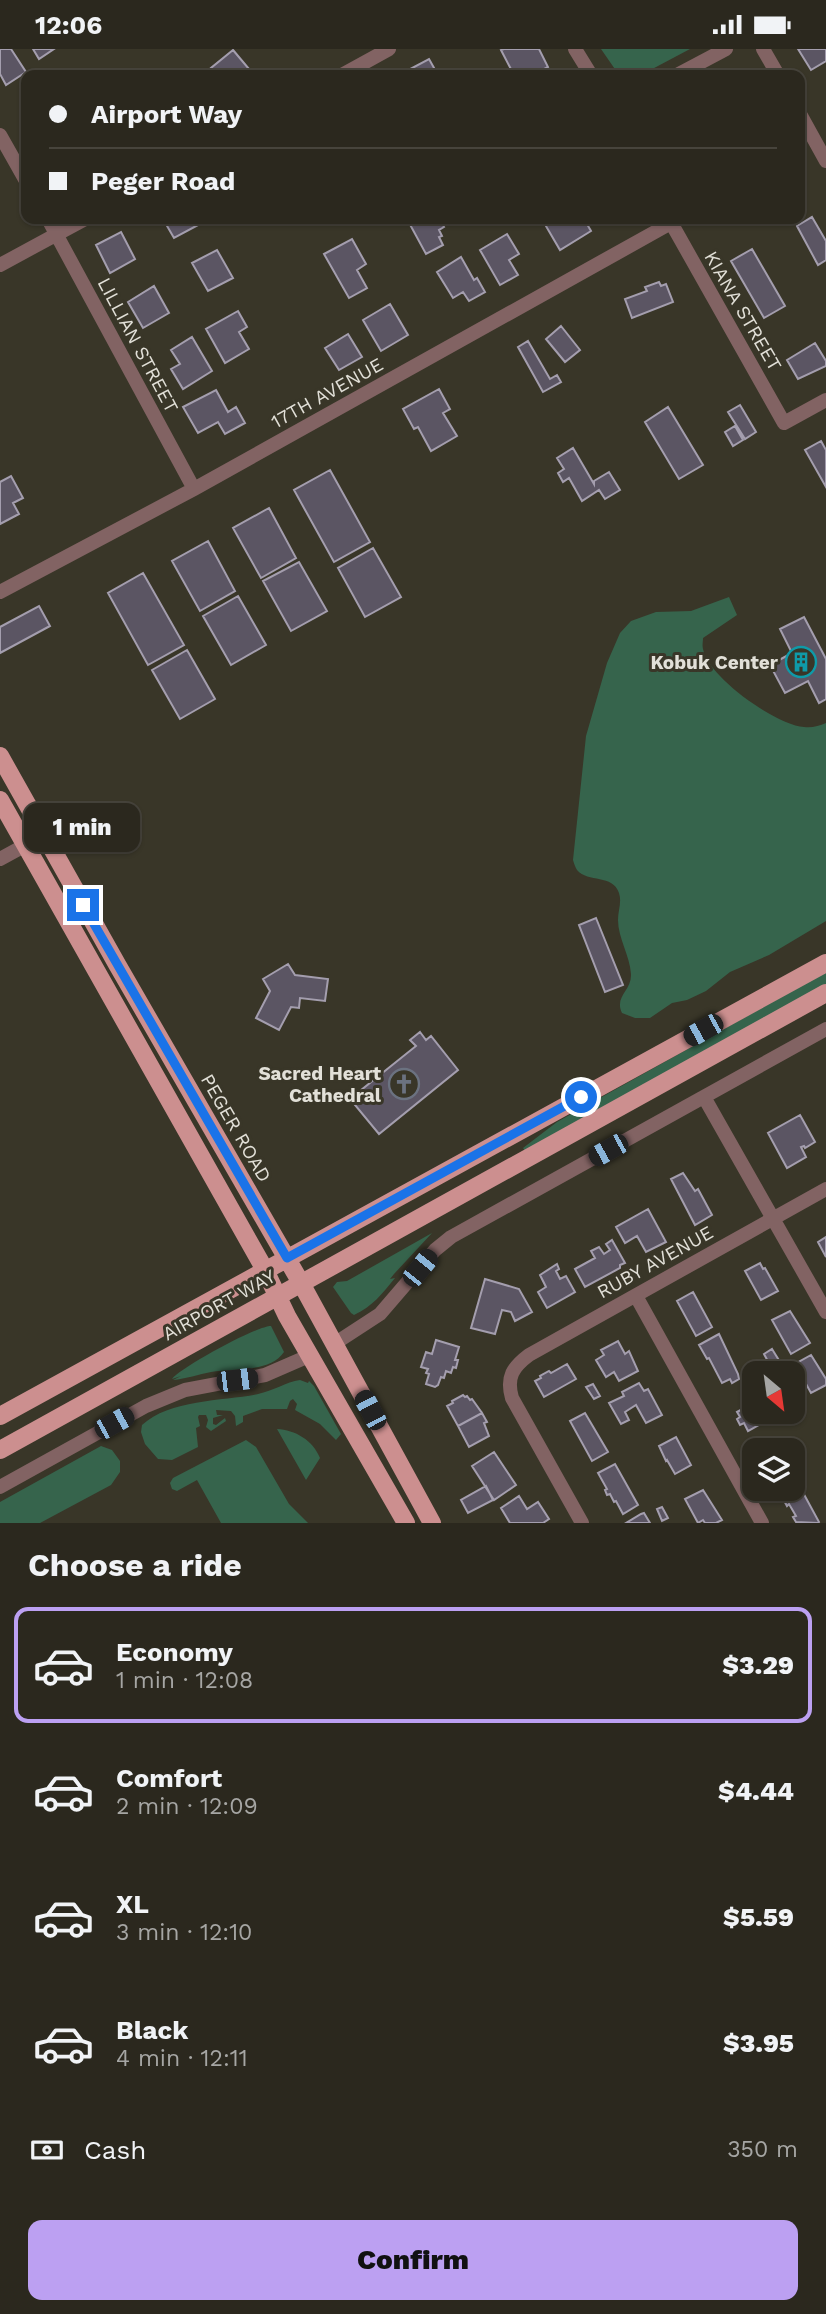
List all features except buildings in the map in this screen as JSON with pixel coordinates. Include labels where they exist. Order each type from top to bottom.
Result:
[{"type":"main road","name":"PEGER ROAD","points":[[0,756],[287,1258],[432,1523]]},
{"type":"main road","points":[[0,800],[406,1523]]},
{"type":"main road","name":"AIRPORT WAY","points":[[0,1416],[826,963]]},
{"type":"main road","name":"AIRPORT WAY","points":[[0,1450],[826,993]]},
{"type":"street","points":[[351,70],[389,49]]},
{"type":"street","points":[[575,49],[588,70]]},
{"type":"street","points":[[686,70],[726,49]]},
{"type":"street","points":[[763,49],[775,70]]},
{"type":"street","points":[[805,123],[826,161]]},
{"type":"street","points":[[0,135],[21,172]]},
{"type":"street","name":"LILLIAN STREET","points":[[51,224],[194,489]]},
{"type":"street","points":[[0,265],[76,224]]},
{"type":"street","name":"17TH AVENUE","points":[[0,592],[194,489],[665,224]]},
{"type":"street","name":"KIANA STREET","points":[[672,224],[784,423],[826,400]]},
{"type":"street","points":[[0,859],[44,835]]},
{"type":"street","points":[[334,1344],[380,1314],[435,1250],[451,1237],[826,1029]]},
{"type":"street","points":[[704,1097],[826,1312]]},
{"type":"street","name":"RUBY AVENUE","points":[[582,1523],[516,1405],[510,1390],[509,1377],[529,1355],[826,1189]]},
{"type":"street","points":[[636,1296],[762,1523]]},
{"type":"street","points":[[0,1487],[167,1396],[204,1385],[265,1375],[311,1355]]},
{"type":"green space","points":[[601,49],[690,49],[650,70],[616,70]]},
{"type":"green space","points":[[729,597],[737,615],[703,638],[703,649],[717,673],[745,698],[777,718],[804,727],[826,723],[826,921],[769,955],[730,972],[706,991],[687,1000],[672,1003],[650,1018],[635,1018],[622,1013],[620,1007],[631,974],[619,927],[619,893],[611,883],[582,874],[573,860],[586,736],[607,663],[620,633],[631,621],[656,612],[691,611]]},
{"type":"green space","points":[[826,972],[826,984],[525,1151],[523,1148],[557,1122]]},
{"type":"green space","points":[[432,1233],[394,1274],[390,1279],[395,1278],[377,1299],[354,1315],[351,1313],[333,1287],[337,1282],[347,1281]]},
{"type":"green space","points":[[271,1326],[284,1352],[278,1359],[261,1367],[172,1379],[219,1348]]},
{"type":"green space","points":[[300,1380],[309,1381],[314,1386],[341,1434],[336,1440],[320,1424],[295,1410],[297,1404],[293,1399],[287,1409],[262,1409],[243,1416],[243,1422],[236,1426],[235,1416],[231,1411],[216,1410],[217,1415],[223,1415],[213,1418],[213,1424],[216,1425],[225,1418],[226,1421],[211,1431],[206,1427],[206,1415],[199,1415],[200,1426],[196,1428],[198,1447],[172,1460],[158,1459],[145,1444],[142,1425],[167,1410],[198,1402],[258,1394]]},
{"type":"green space","points":[[277,1429],[303,1437],[317,1452],[320,1458],[306,1480]]},
{"type":"green space","points":[[246,1440],[256,1447],[289,1504],[308,1523],[221,1523],[197,1480],[177,1491],[172,1489],[170,1483],[173,1478]]},
{"type":"green space","points":[[101,1446],[112,1450],[120,1461],[120,1472],[111,1485],[40,1523],[0,1523],[0,1502]]},
{"type":"place","name":"Kobuk Center","points":[[801,662]]},
{"type":"place","name":"Sacred Heart Cathedral","points":[[404,1084]]},
{"type":"route","points":[[83,905],[287,1258],[581,1097]]}]
